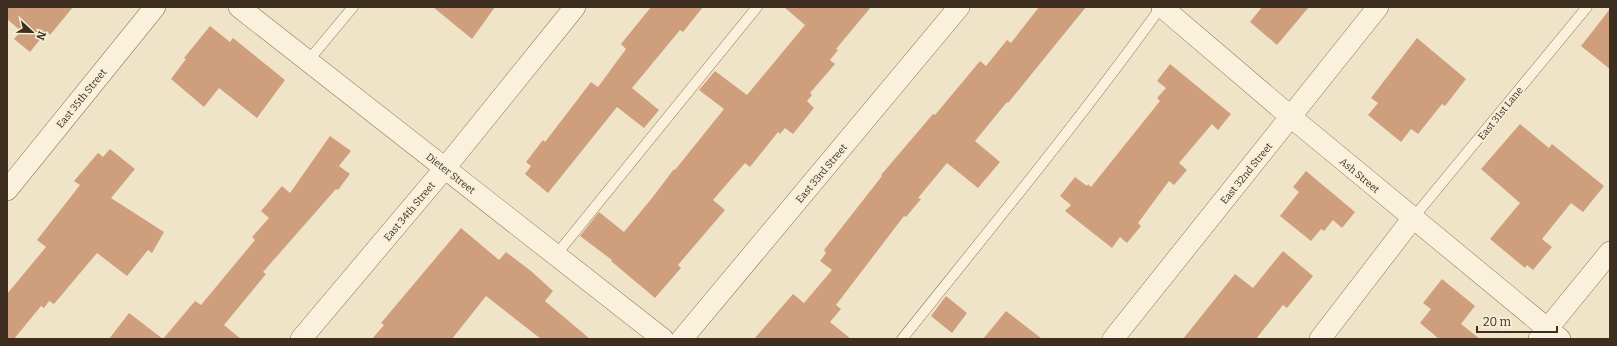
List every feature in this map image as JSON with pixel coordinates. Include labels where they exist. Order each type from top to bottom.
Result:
[{"type":"street","name":"East 35th Street","points":[[7,190],[155,7]]},
{"type":"street","name":"Dieter Street","points":[[239,7],[663,339]]},
{"type":"street","name":"East 34th Street","points":[[301,339],[444,168],[575,7]]},
{"type":"street","name":"East 33rd Street","points":[[682,339],[959,7]]},
{"type":"street","name":"Ash Street","points":[[1162,7],[1413,218],[1549,336]]},
{"type":"street","name":"East 32nd Street","points":[[1113,339],[1378,7]]},
{"type":"street","points":[[1320,339],[1413,218]]},
{"type":"street","points":[[1549,336],[1610,252]]},
{"type":"lane","points":[[308,61],[354,7]]},
{"type":"lane","points":[[556,255],[757,7]]},
{"type":"lane","points":[[902,339],[1065,135],[1162,7]]},
{"type":"lane","name":"East 31st Lane","points":[[1413,218],[1587,7]]},
{"type":"building","points":[[7,7],[73,7],[50,35],[47,31],[30,52],[14,39],[21,31],[7,19]]},
{"type":"building","points":[[433,7],[495,7],[472,39]]},
{"type":"building","points":[[651,7],[703,7],[683,32],[680,30],[632,88],[659,110],[644,128],[617,107],[548,193],[525,174],[531,166],[526,162],[543,140],[545,142],[591,82],[598,87],[626,49],[621,44]]},
{"type":"building","points":[[784,7],[871,7],[836,49],[838,50],[830,60],[835,64],[810,93],[812,95],[807,101],[814,108],[793,134],[785,128],[780,134],[778,132],[750,167],[745,163],[713,200],[725,210],[678,265],[681,268],[655,298],[611,261],[612,260],[580,236],[599,212],[624,232],[674,169],[675,170],[724,109],[699,90],[715,71],[747,95],[805,25]]},
{"type":"building","points":[[1039,7],[1086,7],[975,141],[1000,162],[978,188],[947,163],[918,198],[921,199],[906,217],[904,216],[836,305],[841,309],[830,322],[851,339],[754,339],[793,294],[804,303],[832,270],[820,261],[826,253],[824,250],[882,176],[881,175],[933,114],[935,115],[980,61],[986,66],[1007,40],[1011,43]]},
{"type":"building","points":[[1262,7],[1309,7],[1277,45],[1250,22]]},
{"type":"building","points":[[1610,9],[1610,69],[1581,46]]},
{"type":"building","points":[[210,26],[230,42],[233,38],[285,80],[257,118],[219,88],[204,107],[171,79],[186,59],[184,58]]},
{"type":"building","points":[[1417,38],[1466,79],[1445,106],[1442,104],[1418,134],[1411,129],[1401,142],[1368,115],[1378,103],[1371,98]]},
{"type":"building","points":[[1170,64],[1231,114],[1218,130],[1212,124],[1179,163],[1187,170],[1174,185],[1169,181],[1138,223],[1141,226],[1127,243],[1120,237],[1112,248],[1065,211],[1071,205],[1060,196],[1075,177],[1087,186],[1088,184],[1091,187],[1160,101],[1157,98],[1166,88],[1157,81]]},
{"type":"building","points":[[1520,124],[1549,148],[1552,144],[1604,186],[1583,212],[1571,203],[1542,239],[1552,247],[1533,270],[1527,265],[1525,268],[1490,239],[1520,203],[1481,169]]},
{"type":"building","points":[[330,136],[351,151],[339,166],[350,174],[338,190],[336,189],[263,272],[266,274],[224,325],[241,339],[163,339],[195,301],[201,305],[255,240],[252,237],[269,218],[261,211],[282,186],[290,193]]},
{"type":"building","points":[[110,149],[135,169],[111,198],[164,232],[152,253],[148,250],[127,276],[97,253],[54,304],[49,301],[44,308],[41,306],[14,339],[7,339],[7,294],[46,247],[37,240],[80,185],[74,181],[98,153],[103,157]]},
{"type":"building","points":[[1306,171],[1355,212],[1342,228],[1333,220],[1324,231],[1321,229],[1311,241],[1280,216],[1299,192],[1293,187]]},
{"type":"building","points":[[461,228],[499,260],[506,252],[531,271],[553,291],[545,301],[590,339],[541,339],[486,296],[452,339],[372,339],[384,325],[381,323]]},
{"type":"building","points":[[1283,251],[1313,276],[1287,308],[1283,305],[1256,339],[1183,339],[1235,274],[1253,288]]},
{"type":"building","points":[[1442,279],[1475,306],[1461,324],[1480,339],[1439,339],[1420,323],[1431,309],[1423,303]]},
{"type":"building","points":[[946,296],[967,313],[952,333],[931,316]]},
{"type":"building","points":[[1006,311],[1042,339],[983,339]]},
{"type":"building","points":[[129,313],[163,339],[109,339]]}]
